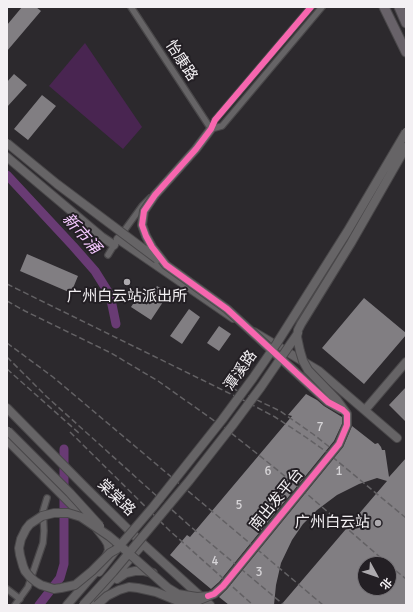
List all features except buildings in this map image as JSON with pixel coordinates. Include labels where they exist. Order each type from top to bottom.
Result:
[{"type":"main road","points":[[384,7],[406,52]]},
{"type":"main road","points":[[399,7],[406,23]]},
{"type":"street","name":"怡康路","points":[[131,7],[211,129]]},
{"type":"street","points":[[166,265],[152,247],[146,236],[142,225],[144,211],[155,195],[196,149],[216,120],[311,7]]},
{"type":"street","points":[[108,254],[142,206],[211,129],[222,126],[322,7]]},
{"type":"street","name":"潭溪路","points":[[69,605],[106,565],[119,546],[153,507],[253,378],[347,232],[406,132]]},
{"type":"street","points":[[7,143],[57,184],[227,309],[328,402],[343,410]]},
{"type":"street","points":[[343,410],[337,400],[308,370],[300,351],[297,337],[298,330],[351,243],[406,147]]},
{"type":"street","name":"潭溪路","points":[[83,605],[113,572],[189,481],[261,387],[335,276],[363,231],[406,155]]},
{"type":"street","points":[[7,156],[102,237],[116,242],[236,320],[319,371],[397,438]]},
{"type":"street","points":[[365,410],[406,362]]},
{"type":"street","name":"棠棠路","points":[[7,408],[143,544],[210,605]]},
{"type":"street","name":"南出发平台","points":[[97,605],[107,596],[129,587],[156,592],[178,601],[187,602],[197,601],[214,594],[223,586],[339,444],[347,425],[347,414],[343,410]]},
{"type":"street","points":[[7,430],[70,493],[109,536],[168,588],[178,594],[197,597],[208,596]]},
{"type":"street","name":"棠棠路","points":[[7,440],[75,508],[119,546],[135,554],[194,605]]},
{"type":"street","points":[[15,605],[28,587],[43,543],[43,511],[47,498]]},
{"type":"street","points":[[109,536],[81,517],[68,513],[54,512],[48,514],[35,520],[26,529],[21,539],[20,555],[23,566],[30,577],[36,582],[48,588],[61,588],[74,585],[92,571],[119,546]]},
{"type":"street","points":[[86,516],[108,544],[108,555],[101,567]]},
{"type":"street","points":[[69,605],[130,531]]},
{"type":"street","points":[[89,605],[143,544]]},
{"type":"street","points":[[108,585],[126,573],[135,571],[158,574]]},
{"type":"street","points":[[7,589],[20,599]]},
{"type":"shaded area","points":[[85,43],[142,127],[123,149],[49,86]]},
{"type":"waterway","name":"新市涌","points":[[7,175],[95,271],[110,295],[116,324]]},
{"type":"waterway","name":"新市涌","points":[[39,605],[60,578],[64,564],[64,449]]},
{"type":"railway","points":[[7,284],[275,417],[324,450],[406,518]]},
{"type":"railway","points":[[7,301],[111,353],[158,381],[226,429],[307,494],[379,556]]},
{"type":"railway","points":[[7,343],[53,377],[323,605]]},
{"type":"railway","points":[[7,357],[47,397],[191,527],[284,605]]},
{"type":"railway","points":[[7,369],[80,434]]},
{"type":"railway","points":[[232,388],[280,411],[332,449]]},
{"type":"railway","points":[[70,432],[170,531],[253,605]]},
{"type":"railway","points":[[397,572],[406,579]]},
{"type":"cycle path","points":[[208,596],[214,594],[223,586],[339,444],[347,425],[347,414],[343,410],[328,402],[227,309],[166,265],[152,247],[146,236],[142,225],[144,211],[155,195],[196,149],[211,129],[215,120],[311,7]]},
{"type":"place","name":"广州白云站派出所","points":[[127,282]]},
{"type":"place","name":"广州白云站","points":[[378,523]]}]
